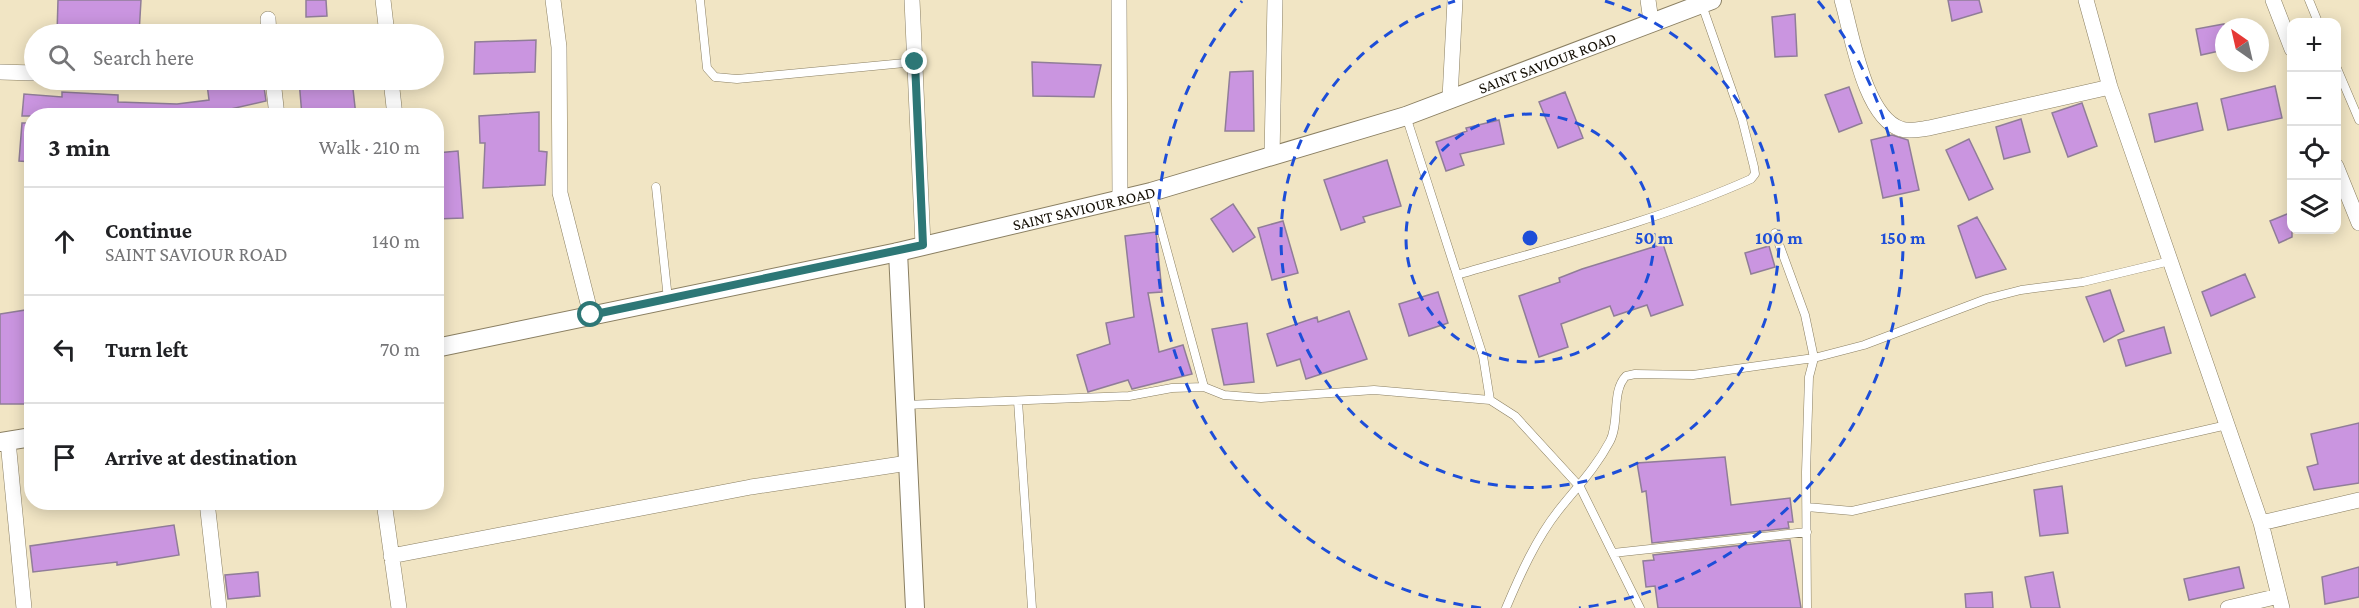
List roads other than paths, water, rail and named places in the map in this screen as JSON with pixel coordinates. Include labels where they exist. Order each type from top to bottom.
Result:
[{"type":"street","points":[[383,0],[386,24]]},
{"type":"street","points":[[553,0],[559,47],[560,193],[591,315]]},
{"type":"street","points":[[912,0],[923,245]]},
{"type":"street","points":[[1119,0],[1120,200]]},
{"type":"street","points":[[1272,157],[1275,0]]},
{"type":"street","points":[[1450,98],[1455,0]]},
{"type":"street","points":[[1648,0],[1651,21]]},
{"type":"street","points":[[1842,0],[1870,98],[1883,117],[1902,130],[1929,129],[2110,87]]},
{"type":"street","points":[[2086,0],[2110,87],[2261,523],[2280,602],[2228,608]]},
{"type":"street","points":[[2273,0],[2287,36]]},
{"type":"street","name":"SAINT SAVIOUR ROAD","points":[[444,346],[898,252],[1151,192],[1406,116],[1651,21],[1707,2]]},
{"type":"street","points":[[268,19],[268,24]]},
{"type":"street","points":[[0,72],[24,73]]},
{"type":"street","points":[[274,90],[276,108]]},
{"type":"street","points":[[392,90],[394,108]]},
{"type":"street","points":[[2341,176],[2359,223]]},
{"type":"street","points":[[898,252],[915,608]]},
{"type":"street","points":[[24,438],[4,442],[24,608]]},
{"type":"street","points":[[391,556],[751,487],[908,463]]},
{"type":"street","points":[[2261,523],[2359,500]]},
{"type":"street","points":[[208,510],[219,608]]},
{"type":"street","points":[[385,510],[399,608]]},
{"type":"lane","points":[[700,0],[707,68],[715,78],[737,79],[915,62]]},
{"type":"lane","points":[[2309,0],[2316,18]]},
{"type":"lane","points":[[1457,275],[1621,227],[1709,198],[1751,179],[1755,174],[1754,167],[1707,2]]},
{"type":"lane","points":[[2340,72],[2359,118]]},
{"type":"lane","points":[[1406,116],[1483,356],[1490,400]]},
{"type":"lane","points":[[656,187],[668,299]]},
{"type":"lane","points":[[1151,192],[1204,387]]},
{"type":"lane","points":[[1775,233],[1805,315],[1814,358],[1809,376],[1807,608]]},
{"type":"lane","points":[[1506,608],[1539,540],[1557,512],[1580,487],[1614,434],[1618,391],[1626,376],[1694,375],[1814,358],[1864,345],[1986,299],[2021,290],[2083,282],[2170,261]]},
{"type":"lane","points":[[905,405],[1129,396],[1172,388],[1204,387],[1224,396],[1261,398],[1374,390],[1490,400],[1515,416],[1580,487],[1640,608]]},
{"type":"lane","points":[[1018,401],[1032,608]]},
{"type":"lane","points":[[1807,507],[1852,511],[2227,425]]},
{"type":"lane","points":[[1613,553],[1808,532]]}]
